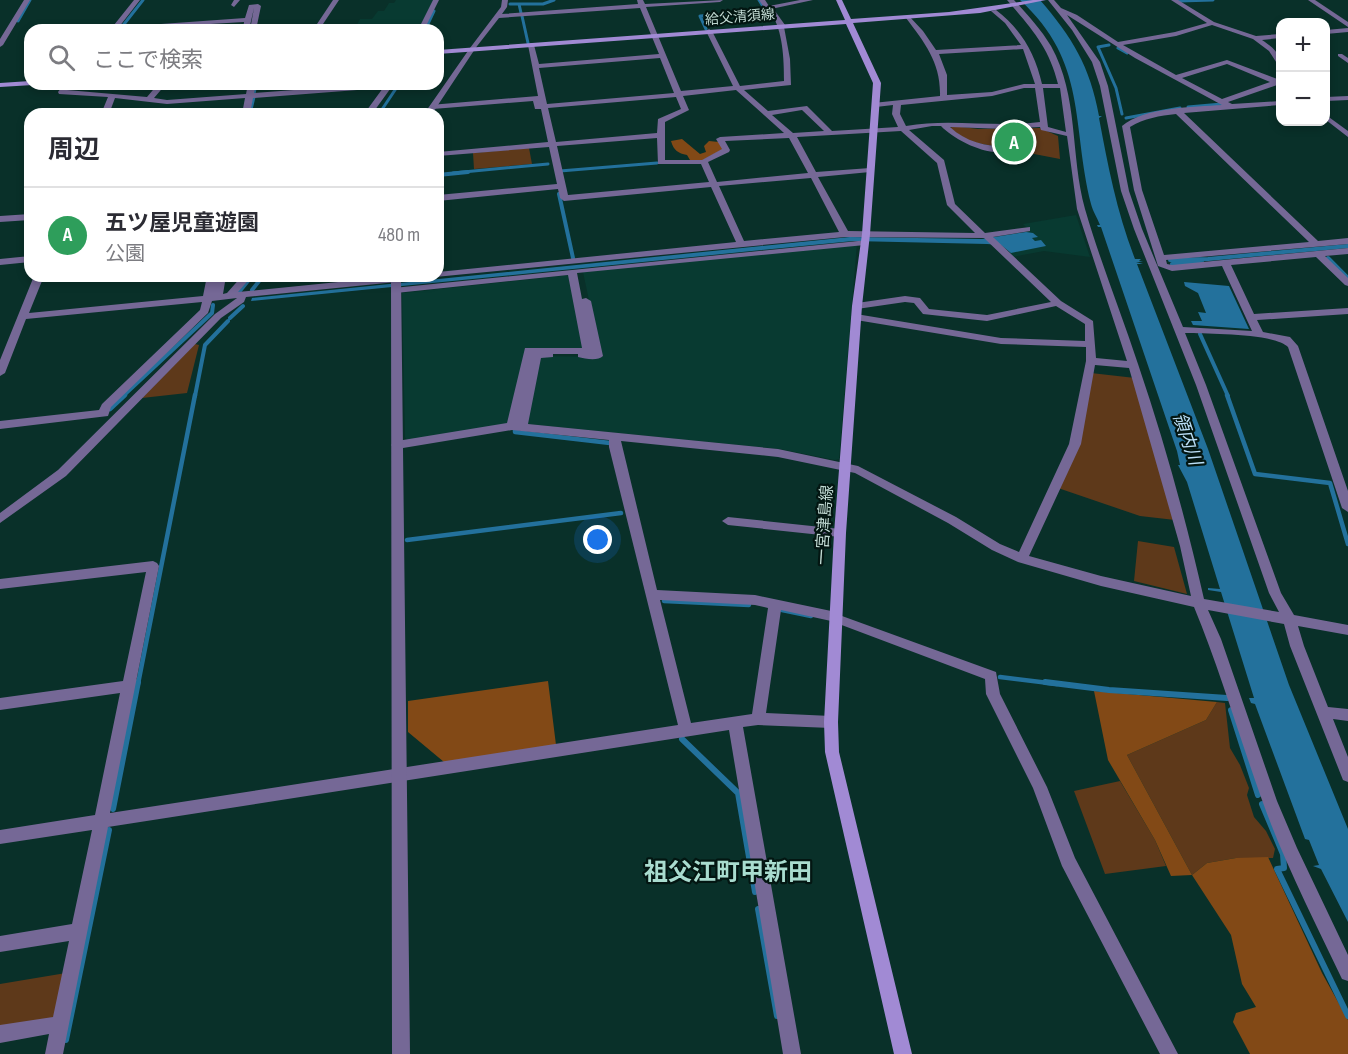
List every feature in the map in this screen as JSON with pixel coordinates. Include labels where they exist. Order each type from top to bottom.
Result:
[{"type":"main road","name":"一宮津島線","points":[[838,0],[877,80],[840,533],[831,722],[832,752],[903,1054]]},
{"type":"main road","name":"給父清須線","points":[[444,51],[994,11],[1015,4],[1043,0]]},
{"type":"main road","points":[[0,85],[24,83]]},
{"type":"street","points":[[0,45],[27,0]]},
{"type":"street","points":[[5,36],[11,36],[34,0]]},
{"type":"street","points":[[119,24],[137,0]]},
{"type":"street","points":[[320,24],[336,0]]},
{"type":"street","points":[[424,24],[436,0]]},
{"type":"street","points":[[444,90],[498,16],[504,7],[505,0]]},
{"type":"street","points":[[498,16],[641,3],[720,0]]},
{"type":"street","points":[[433,106],[536,98],[538,107],[738,88],[788,87],[788,59],[781,25],[762,0]]},
{"type":"street","points":[[767,8],[800,0],[810,0]]},
{"type":"street","points":[[1051,0],[1086,45],[1104,86],[1125,191],[1201,385],[1275,593],[1348,775]]},
{"type":"street","points":[[1175,0],[1212,23],[1255,38],[1272,50],[1276,56]]},
{"type":"street","points":[[1311,0],[1348,25]]},
{"type":"street","points":[[1317,0],[1348,21]]},
{"type":"street","points":[[641,3],[685,110],[661,121],[662,162],[704,162],[726,150],[720,139],[829,132],[873,132],[943,124],[1024,128],[1044,124]]},
{"type":"street","points":[[1015,4],[1031,21],[1052,54],[1062,86],[1076,190],[1081,209],[1134,365],[1214,639],[1270,801],[1290,851],[1348,973]]},
{"type":"street","points":[[247,24],[251,6],[258,6],[254,24]]},
{"type":"street","points":[[1061,10],[1075,16],[1117,44],[1232,107]]},
{"type":"street","points":[[994,11],[1026,46],[1040,86],[1044,128],[1070,135]]},
{"type":"street","points":[[909,18],[927,37],[934,52],[944,83],[944,98]]},
{"type":"street","points":[[194,24],[248,20]]},
{"type":"street","points":[[1106,44],[1166,36],[1212,23]]},
{"type":"street","points":[[1330,32],[1348,30]]},
{"type":"street","points":[[710,31],[738,88],[790,135],[845,234]]},
{"type":"street","points":[[1255,38],[1276,36]]},
{"type":"street","points":[[1086,45],[1096,44]]},
{"type":"street","points":[[531,45],[564,198],[870,170]]},
{"type":"street","points":[[934,52],[1026,46]]},
{"type":"street","points":[[1340,55],[1348,61]]},
{"type":"street","points":[[535,66],[663,56]]},
{"type":"street","points":[[1176,77],[1227,62],[1276,80]]},
{"type":"street","points":[[1223,101],[1276,82]]},
{"type":"street","points":[[876,105],[982,95],[1024,86],[1062,86]]},
{"type":"street","points":[[64,90],[62,92],[167,102],[315,90]]},
{"type":"street","points":[[149,100],[157,90]]},
{"type":"street","points":[[253,90],[254,108]]},
{"type":"street","points":[[372,108],[385,90]]},
{"type":"street","points":[[433,106],[444,90]]},
{"type":"street","points":[[107,108],[112,95]]},
{"type":"street","points":[[249,108],[254,95]]},
{"type":"street","points":[[1330,99],[1348,98]]},
{"type":"street","points":[[1276,103],[1175,112],[1133,121],[1126,126],[1138,190],[1163,266],[1172,268],[1225,263],[1317,249],[1348,241]]},
{"type":"street","points":[[897,104],[896,114],[903,129],[941,162],[951,205],[1058,303],[1088,319],[1090,323],[1091,362],[1075,444],[1022,559]]},
{"type":"street","points":[[768,113],[804,108],[829,132]]},
{"type":"street","points":[[1175,112],[1317,249],[1348,283]]},
{"type":"street","points":[[1330,120],[1347,133]]},
{"type":"street","points":[[943,124],[950,132],[970,144],[1007,149]]},
{"type":"street","points":[[444,154],[660,135]]},
{"type":"street","points":[[704,162],[741,244]]},
{"type":"street","points":[[444,197],[562,186]]},
{"type":"street","points":[[0,217],[24,215]]},
{"type":"street","points":[[444,275],[578,270],[865,238],[988,238],[1027,229]]},
{"type":"street","points":[[444,280],[572,272],[741,244],[845,234],[865,238]]},
{"type":"street","points":[[1317,249],[1348,273]]},
{"type":"street","points":[[1160,258],[1317,249],[1348,251]]},
{"type":"street","points":[[0,262],[24,260]]},
{"type":"street","points":[[1225,263],[1259,334]]},
{"type":"street","points":[[517,426],[537,355],[598,356],[589,335],[578,270]]},
{"type":"street","points":[[0,373],[3,356],[37,282]]},
{"type":"street","points":[[212,282],[213,298]]},
{"type":"street","points":[[0,425],[104,413],[106,406],[205,311],[219,282]]},
{"type":"street","points":[[236,295],[244,282]]},
{"type":"street","points":[[22,317],[236,295],[412,282]]},
{"type":"street","points":[[396,283],[401,1054]]},
{"type":"street","points":[[0,519],[62,473],[218,316],[241,300],[236,295]]},
{"type":"street","points":[[857,312],[905,299],[918,300],[926,312],[987,318],[1058,303]]},
{"type":"street","points":[[1252,317],[1348,311]]},
{"type":"street","points":[[857,312],[1001,341],[1090,344]]},
{"type":"street","points":[[1178,330],[1259,334],[1286,339],[1293,346],[1345,488],[1348,508]]},
{"type":"street","points":[[1091,362],[1134,365]]},
{"type":"street","points":[[398,445],[517,426],[778,453],[858,470],[952,520],[996,547],[1022,559],[1101,581],[1203,604],[1348,630]]},
{"type":"street","points":[[615,436],[615,447],[686,730]]},
{"type":"street","points":[[728,520],[840,533]]},
{"type":"street","points":[[0,584],[153,566],[54,1054]]},
{"type":"street","points":[[652,595],[755,600],[836,618],[992,676],[993,694],[1040,787],[1068,861],[1169,1054]]},
{"type":"street","points":[[758,718],[775,604]]},
{"type":"street","points":[[0,704],[129,686]]},
{"type":"street","points":[[1323,712],[1348,715]]},
{"type":"street","points":[[0,837],[758,718],[831,722]]},
{"type":"street","points":[[735,723],[792,1054]]},
{"type":"street","points":[[0,944],[80,931]]},
{"type":"street","points":[[0,1034],[60,1024]]},
{"type":"shaded area","points":[[396,0],[434,0],[422,24],[357,24],[360,19],[372,19],[378,11],[384,11],[389,3],[394,3]]},
{"type":"shaded area","points":[[954,126],[978,129],[1040,128],[1058,136],[1060,159],[967,141],[950,128]]},
{"type":"shaded area","points":[[682,139],[700,154],[706,152],[704,146],[709,141],[719,142],[723,149],[703,160],[690,160],[687,155],[675,149],[671,141]]},
{"type":"shaded area","points":[[529,148],[532,164],[474,169],[473,153]]},
{"type":"shaded area","points":[[1076,215],[1090,257],[1044,251],[1012,257],[1008,252],[1041,247],[1039,245],[1041,240],[1035,241],[1032,238],[1037,237],[1030,236],[1033,233],[1028,234],[1025,231],[1029,230],[1023,224]]},
{"type":"shaded area","points":[[857,243],[839,459],[780,449],[527,424],[540,356],[601,357],[583,272]]},
{"type":"shaded area","points":[[570,275],[585,349],[527,349],[510,425],[408,441],[405,437],[402,293]]},
{"type":"shaded area","points":[[195,344],[199,345],[187,393],[142,398]]},
{"type":"shaded area","points":[[1091,373],[1135,378],[1175,520],[1140,516],[1058,488]]},
{"type":"shaded area","points":[[1138,541],[1174,547],[1187,594],[1134,581]]},
{"type":"shaded area","points":[[548,681],[556,745],[444,762],[408,732],[408,701]]},
{"type":"shaded area","points":[[1094,691],[1217,702],[1206,720],[1127,755],[1192,875],[1171,876],[1155,840],[1108,760]]},
{"type":"shaded area","points":[[1217,702],[1225,703],[1230,748],[1249,788],[1247,795],[1254,817],[1266,831],[1275,849],[1273,858],[1236,858],[1207,863],[1192,875],[1127,755],[1206,720]]},
{"type":"shaded area","points":[[1120,781],[1155,840],[1166,866],[1105,874],[1074,791]]},
{"type":"shaded area","points":[[1268,857],[1322,973],[1348,1020],[1348,1054],[1250,1054],[1233,1022],[1236,1013],[1256,1007],[1242,984],[1231,935],[1192,875],[1207,863],[1236,858]]},
{"type":"shaded area","points":[[66,973],[57,1014],[50,1019],[0,1028],[0,984]]},
{"type":"water","name":"領内川","points":[[1020,0],[1040,0],[1070,40],[1085,67],[1099,116],[1102,116],[1099,118],[1110,172],[1129,242],[1135,259],[1141,259],[1139,261],[1143,262],[1136,262],[1143,264],[1137,264],[1208,449],[1289,685],[1348,829],[1348,922],[1321,869],[1313,866],[1319,865],[1309,840],[1305,839],[1255,704],[1251,703],[1249,698],[1254,698],[1221,592],[1208,590],[1208,588],[1220,589],[1187,482],[1178,465],[1180,465],[1177,451],[1101,227],[1097,225],[1100,225],[1091,204],[1074,95],[1067,71],[1057,47],[1042,23]]},
{"type":"water","points":[[1026,232],[1033,233],[1038,237],[1032,238],[1035,241],[1041,240],[1046,246],[1011,253],[1001,245],[853,241],[444,282],[444,278],[850,237],[982,239]]},
{"type":"water","points":[[409,282],[442,282],[251,301],[252,298]]},
{"type":"water","points":[[1184,282],[1229,286],[1249,329],[1193,325],[1191,321],[1202,321],[1198,312],[1206,313],[1198,293],[1185,286]]},
{"type":"waterway","points":[[18,21],[30,0]]},
{"type":"waterway","points":[[124,24],[143,0]]},
{"type":"waterway","points":[[519,4],[543,4],[554,0]]},
{"type":"waterway","points":[[706,29],[700,16],[766,11],[759,0]]},
{"type":"waterway","points":[[1179,1],[1213,0]]},
{"type":"waterway","points":[[510,4],[519,4]]},
{"type":"waterway","points":[[519,4],[521,13]]},
{"type":"waterway","points":[[428,24],[434,11]]},
{"type":"waterway","points":[[522,16],[528,43]]},
{"type":"waterway","points":[[1109,45],[1098,47],[1116,88],[1122,114]]},
{"type":"waterway","points":[[1118,48],[1127,53]]},
{"type":"waterway","points":[[254,94],[255,90]]},
{"type":"waterway","points":[[383,108],[395,90]]},
{"type":"waterway","points":[[251,108],[254,97]]},
{"type":"waterway","points":[[1188,107],[1222,104]]},
{"type":"waterway","points":[[1126,118],[1180,108]]},
{"type":"waterway","points":[[560,171],[657,163]]},
{"type":"waterway","points":[[453,173],[548,164]]},
{"type":"waterway","points":[[444,174],[468,172]]},
{"type":"waterway","points":[[559,194],[573,258]]},
{"type":"waterway","points":[[1170,260],[1208,259],[1348,246]]},
{"type":"waterway","points":[[1328,258],[1348,278]]},
{"type":"waterway","points":[[1172,264],[1202,261]]},
{"type":"waterway","points":[[239,292],[247,282]]},
{"type":"waterway","points":[[252,290],[258,282]]},
{"type":"waterway","points":[[123,396],[212,313],[213,305]]},
{"type":"waterway","points":[[230,318],[243,306]]},
{"type":"waterway","points":[[195,396],[205,345],[228,321]]},
{"type":"waterway","points":[[1200,334],[1228,396]]},
{"type":"waterway","points":[[110,409],[125,395]]},
{"type":"waterway","points":[[138,684],[195,395]]},
{"type":"waterway","points":[[1227,395],[1255,474],[1330,483],[1348,544]]},
{"type":"waterway","points":[[515,430],[515,432],[610,443]]},
{"type":"waterway","points":[[407,540],[621,513]]},
{"type":"waterway","points":[[664,601],[749,605]]},
{"type":"waterway","points":[[782,610],[811,616]]},
{"type":"waterway","points":[[1000,677],[1057,684]]},
{"type":"waterway","points":[[113,809],[138,682]]},
{"type":"waterway","points":[[1045,682],[1109,690],[1227,698]]},
{"type":"waterway","points":[[1231,710],[1258,795]]},
{"type":"waterway","points":[[682,739],[738,793],[755,892]]},
{"type":"waterway","points":[[1262,804],[1283,854],[1284,868],[1277,869],[1348,1016]]},
{"type":"waterway","points":[[66,1040],[109,830]]},
{"type":"waterway","points":[[758,909],[777,1016]]},
{"type":"place","name":"五ツ屋児童遊園","points":[[1014,142]]},
{"type":"district","name":"祖父江町甲新田","points":[[728,872]]}]
